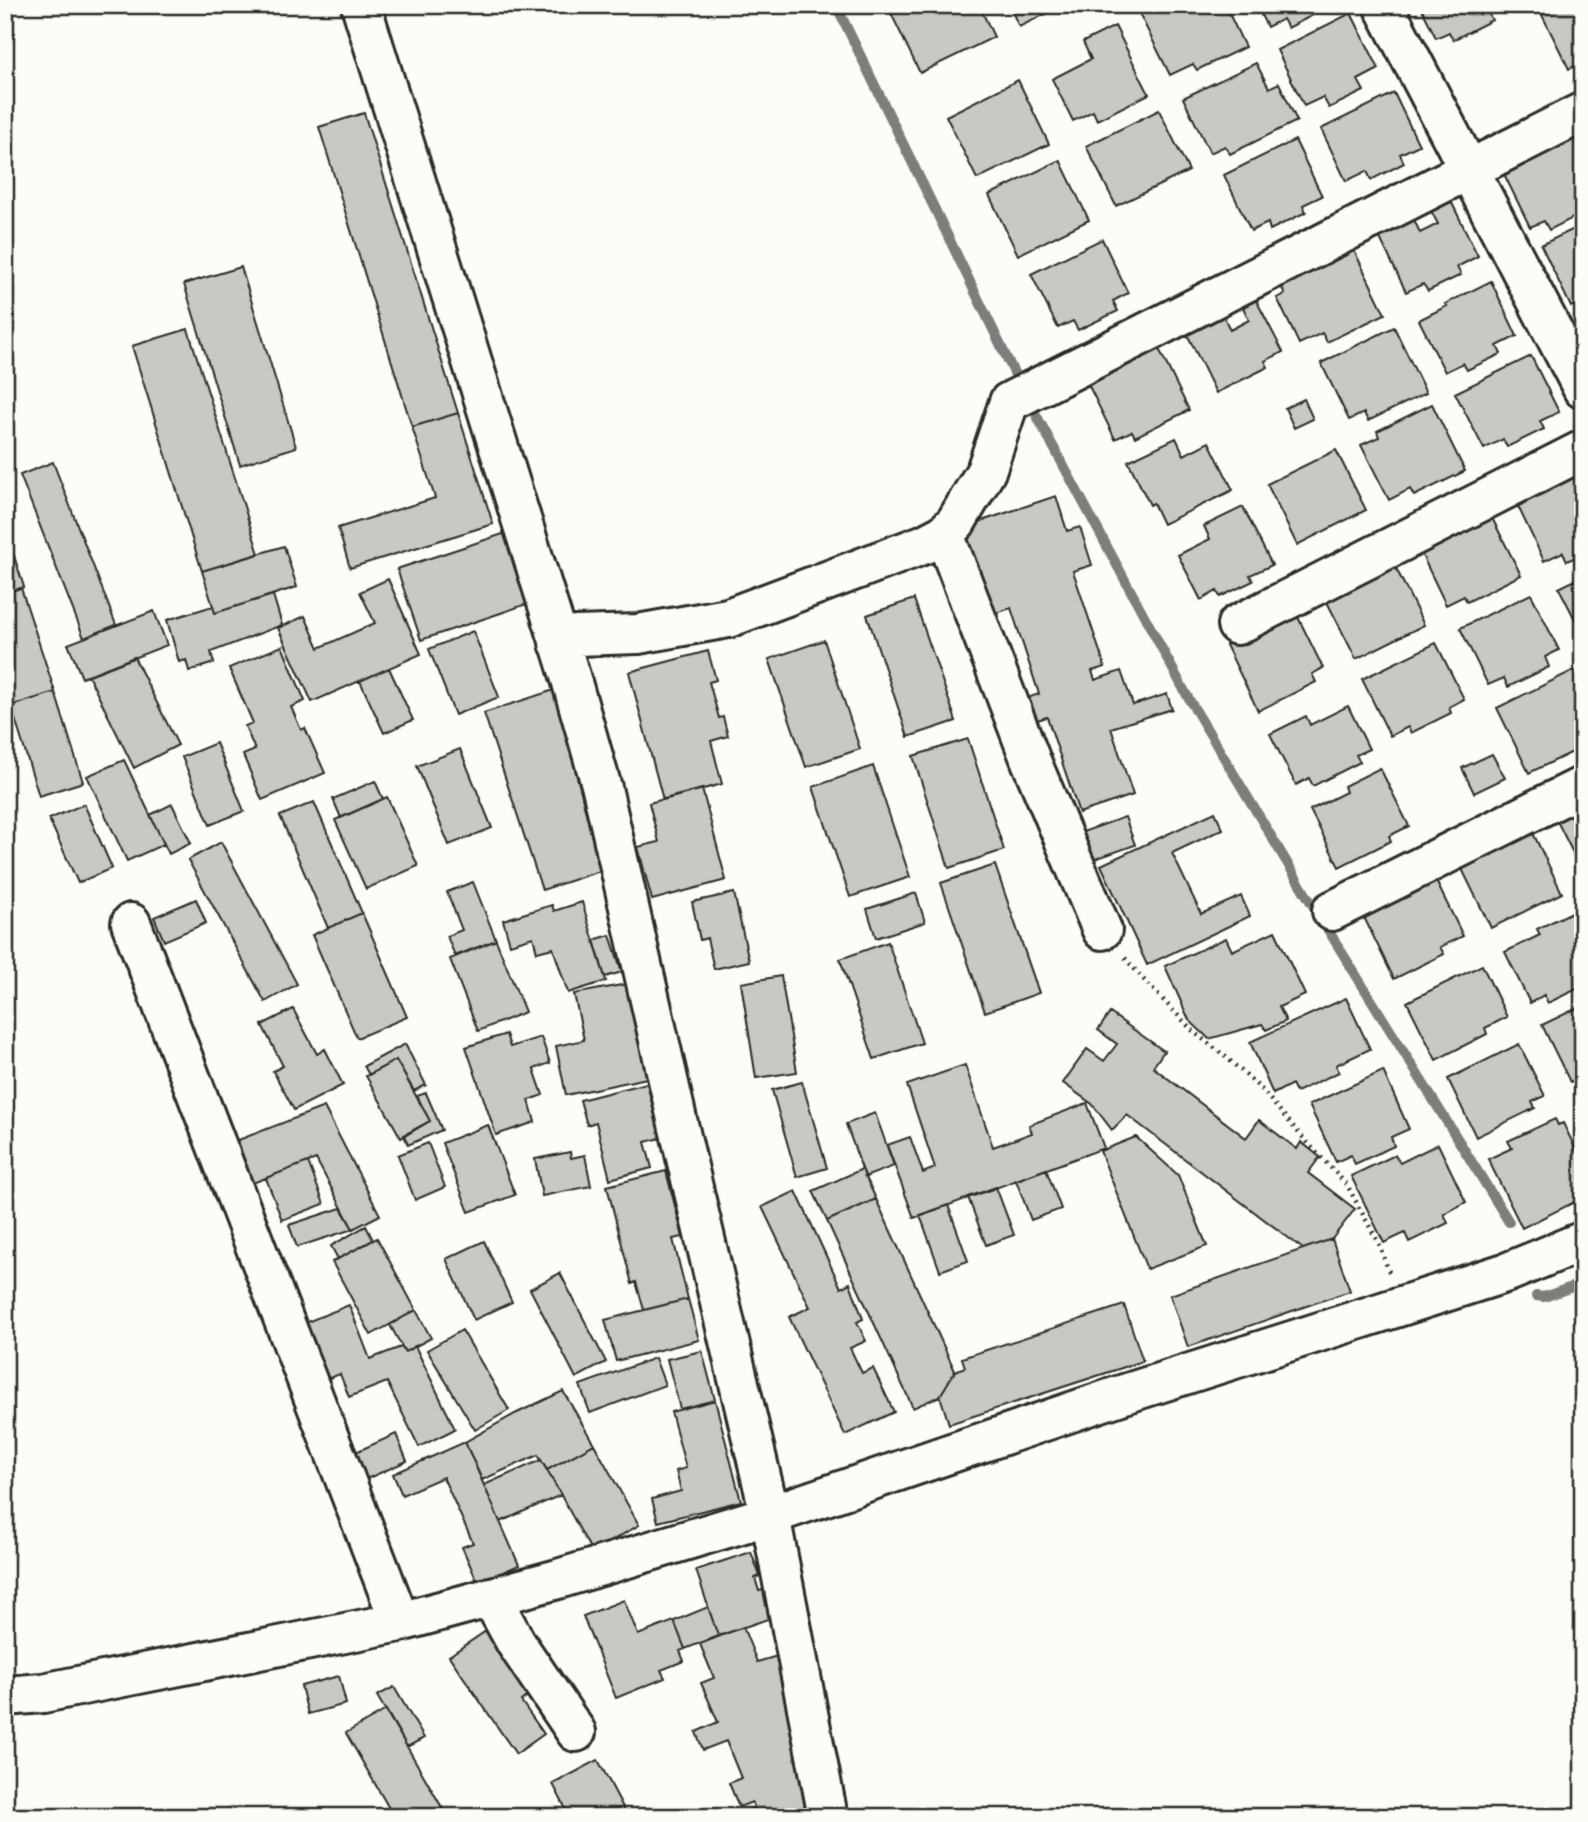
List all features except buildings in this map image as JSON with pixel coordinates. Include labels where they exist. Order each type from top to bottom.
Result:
[{"type":"street","points":[[361,5],[602,788],[770,1515],[828,1817]]},
{"type":"street","points":[[1383,5],[1583,389]]},
{"type":"street","points":[[559,643],[576,636],[638,634],[728,618],[925,544],[944,534],[956,522],[986,471],[1009,402],[1583,113]]},
{"type":"street","points":[[1237,625],[1583,450]]},
{"type":"street","points":[[944,534],[1031,761],[1102,930]]},
{"type":"street","points":[[1332,911],[1583,786]]},
{"type":"street","points":[[131,923],[400,1622]]},
{"type":"street","points":[[5,1696],[43,1693],[400,1622],[558,1579],[770,1515],[1118,1396],[1508,1272],[1583,1241]]},
{"type":"street","points":[[491,1597],[516,1643],[576,1732]]},
{"type":"path","points":[[1102,930],[1143,979],[1195,1033],[1262,1090],[1347,1185],[1379,1244],[1402,1306]]},
{"type":"waterway","points":[[836,5],[1018,381],[1190,701],[1509,1222]]},
{"type":"waterway","points":[[1536,1296],[1544,1297],[1583,1283]]}]
